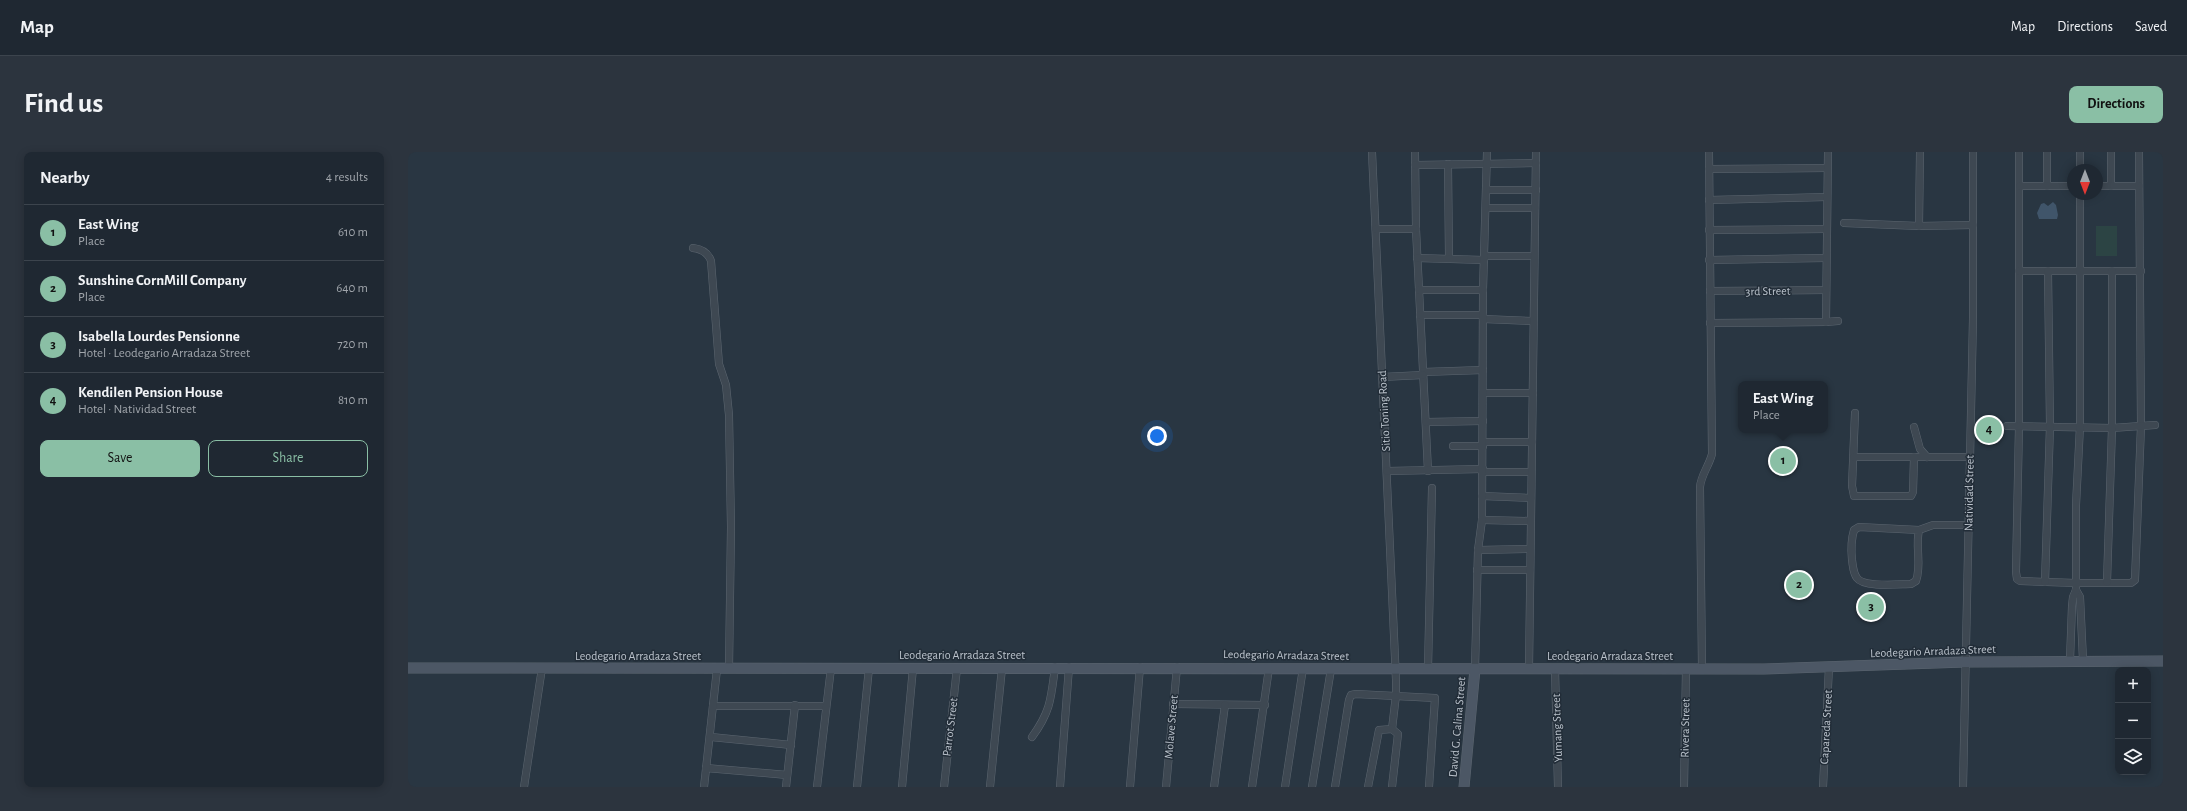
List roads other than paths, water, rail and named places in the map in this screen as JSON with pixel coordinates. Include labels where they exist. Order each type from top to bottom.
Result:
[{"type":"street","name":"Sitio Toning Road","points":[[1372,152],[1396,695],[1392,729]]},
{"type":"street","points":[[1415,152],[1417,258],[1428,471]]},
{"type":"street","points":[[1475,669],[1477,570],[1482,520],[1483,290],[1487,208],[1487,152]]},
{"type":"street","points":[[1529,669],[1536,152]]},
{"type":"street","points":[[1702,669],[1700,487],[1701,479],[1710,463],[1712,454],[1709,152]]},
{"type":"street","points":[[1826,322],[1828,152]]},
{"type":"street","points":[[1919,226],[1920,152]]},
{"type":"street","name":"Natividad Street","points":[[1963,787],[1970,457],[1973,152]]},
{"type":"street","points":[[2019,152],[2019,426],[2016,579],[2020,581],[2046,582],[2076,587],[2107,582],[2131,583],[2135,580],[2141,426],[2139,152]]},
{"type":"street","points":[[2047,152],[2047,186]]},
{"type":"street","points":[[2080,152],[2080,164]]},
{"type":"street","points":[[2111,152],[2111,186]]},
{"type":"street","points":[[1415,165],[1536,163]]},
{"type":"street","points":[[1448,164],[1449,258]]},
{"type":"street","points":[[1709,169],[1827,168]]},
{"type":"street","points":[[2020,186],[2067,186]]},
{"type":"street","points":[[2103,186],[2139,186]]},
{"type":"street","points":[[1487,190],[1536,190]]},
{"type":"street","points":[[1710,200],[1827,197]]},
{"type":"street","points":[[2070,660],[2072,606],[2076,587],[2076,505],[2080,426],[2080,200]]},
{"type":"street","points":[[1487,208],[1535,208]]},
{"type":"street","points":[[1844,224],[1919,226],[1973,225]]},
{"type":"street","points":[[1376,229],[1416,229]]},
{"type":"street","points":[[1709,230],[1826,229]]},
{"type":"street","points":[[693,248],[700,249],[705,252],[711,261],[719,364],[726,385],[729,415],[731,527],[729,669]]},
{"type":"street","points":[[1417,258],[1534,256]]},
{"type":"street","points":[[1710,260],[1826,258]]},
{"type":"street","points":[[2046,582],[2050,426],[2048,270]]},
{"type":"street","points":[[2020,271],[2141,271]]},
{"type":"street","points":[[2107,582],[2112,428],[2112,271]]},
{"type":"street","points":[[1419,290],[1483,290]]},
{"type":"street","name":"3rd Street","points":[[1710,291],[1826,290]]},
{"type":"street","points":[[1420,315],[1483,317],[1533,321]]},
{"type":"street","points":[[1710,323],[1838,322]]},
{"type":"street","points":[[1382,377],[1483,370]]},
{"type":"street","points":[[1483,393],[1533,393]]},
{"type":"street","points":[[1855,413],[1852,492],[1854,496],[1910,496],[1913,492],[1914,457]]},
{"type":"street","points":[[1426,422],[1483,420]]},
{"type":"street","points":[[2007,426],[2080,426],[2112,428],[2155,425]]},
{"type":"street","points":[[1914,427],[1920,450],[1927,457]]},
{"type":"street","points":[[1453,446],[1532,442]]},
{"type":"street","points":[[1854,457],[1970,457]]},
{"type":"street","points":[[1387,471],[1531,472]]},
{"type":"street","points":[[1428,669],[1432,488]]},
{"type":"street","points":[[1482,496],[1531,498]]},
{"type":"street","points":[[1482,520],[1530,521]]},
{"type":"street","points":[[1919,530],[1917,540],[1918,575],[1916,582],[1911,584],[1884,584],[1863,582],[1857,579],[1853,571],[1851,539],[1854,530],[1859,527],[1919,530],[1933,525],[1968,525]]},
{"type":"street","points":[[1478,550],[1530,549]]},
{"type":"street","points":[[1477,570],[1530,570]]},
{"type":"street","points":[[2076,587],[2081,599],[2083,660]]},
{"type":"street","name":"Leodegario Arradaza Street","points":[[408,668],[729,669],[1177,667],[1702,669],[2070,660],[2163,661]]},
{"type":"street","points":[[1032,737],[1042,724],[1050,707],[1055,667]]},
{"type":"street","points":[[1060,787],[1069,667]]},
{"type":"street","points":[[1130,787],[1140,667]]},
{"type":"street","name":"Molave Street","points":[[1166,787],[1177,667]]},
{"type":"street","name":"Capareda Street","points":[[1823,787],[1829,667]]},
{"type":"street","points":[[524,787],[542,668]]},
{"type":"street","points":[[817,787],[825,706],[831,668]]},
{"type":"street","points":[[856,787],[869,668]]},
{"type":"street","points":[[902,787],[913,668]]},
{"type":"street","name":"Parrot Street","points":[[944,787],[957,668]]},
{"type":"street","points":[[990,787],[1002,668]]},
{"type":"street","points":[[1252,787],[1265,705],[1269,668]]},
{"type":"street","points":[[1285,787],[1303,668]]},
{"type":"street","points":[[1312,787],[1331,668]]},
{"type":"street","points":[[704,787],[711,737],[717,669]]},
{"type":"street","name":"David G. Calina Street","points":[[1464,787],[1475,669]]},
{"type":"street","name":"Yumang Street","points":[[1555,669],[1558,787]]},
{"type":"street","name":"Rivera Street","points":[[1684,787],[1686,669]]},
{"type":"street","points":[[1335,787],[1351,695],[1396,695],[1435,698],[1429,787]]},
{"type":"street","points":[[1173,704],[1265,705]]},
{"type":"street","points":[[786,787],[795,705]]},
{"type":"street","points":[[1214,787],[1225,705]]},
{"type":"street","points":[[714,706],[825,706]]},
{"type":"street","points":[[1368,787],[1379,730],[1392,729],[1398,734],[1392,787]]},
{"type":"street","points":[[711,737],[791,745]]},
{"type":"street","points":[[706,768],[788,775]]},
{"type":"water","points":[[2053,202],[2056,205],[2058,215],[2057,219],[2039,219],[2037,213],[2041,204],[2044,203],[2048,206]]},
{"type":"place","name":"Kendilen Pension House","points":[[1989,430]]},
{"type":"place","name":"East Wing","points":[[1783,461]]},
{"type":"place","name":"Sunshine CornMill Company","points":[[1799,585]]},
{"type":"place","name":"Isabella Lourdes Pensionne","points":[[1871,607]]}]
